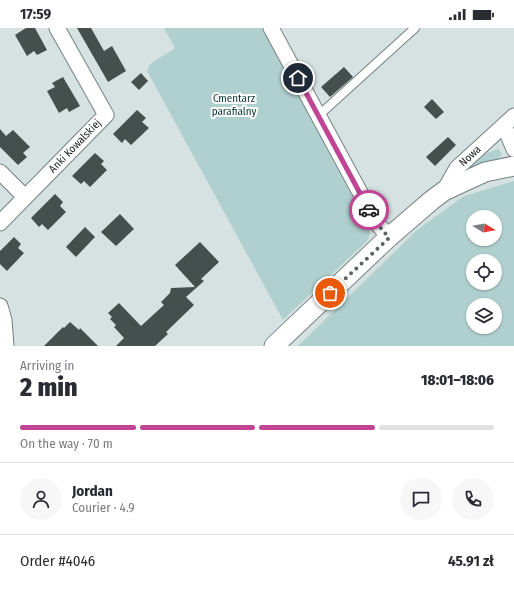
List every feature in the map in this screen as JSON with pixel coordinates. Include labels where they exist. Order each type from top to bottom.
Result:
[{"type":"street","name":"Anki Kowalskiej","points":[[0,223],[106,115],[57,28]]},
{"type":"street","points":[[271,28],[376,222],[389,238]]},
{"type":"street","name":"Nowa","points":[[444,191],[457,168],[510,136],[514,116]]},
{"type":"street","points":[[274,346],[418,210],[444,191],[485,172],[514,166]]},
{"type":"street","points":[[0,172],[26,197]]},
{"type":"street","points":[[0,306],[4,320],[6,346]]},
{"type":"lane","points":[[318,116],[415,28]]},
{"type":"green space","name":"Cmentarz parafialny","points":[[164,28],[262,28],[366,221],[370,233],[368,240],[283,320],[147,71],[150,64],[175,48]]},
{"type":"green space","points":[[498,149],[502,154],[497,160],[467,170],[479,156]]},
{"type":"green space","points":[[514,181],[514,346],[298,346],[417,230],[464,196]]},
{"type":"building","points":[[26,28],[35,28],[47,50],[37,55],[34,51],[27,56],[15,35]]},
{"type":"building","points":[[77,28],[91,28],[104,51],[112,46],[126,71],[108,82]]},
{"type":"building","points":[[344,67],[353,77],[330,97],[321,87]]},
{"type":"building","points":[[141,73],[148,81],[139,90],[131,82]]},
{"type":"building","points":[[63,77],[80,106],[69,112],[67,108],[59,113],[47,91],[55,87],[52,83]]},
{"type":"building","points":[[432,99],[444,112],[436,119],[424,107]]},
{"type":"building","points":[[137,110],[146,118],[142,122],[149,128],[131,145],[125,139],[122,143],[113,134]]},
{"type":"building","points":[[0,129],[6,136],[13,130],[30,147],[23,153],[27,157],[18,165],[0,147]]},
{"type":"building","points":[[448,137],[456,145],[435,166],[426,157]]},
{"type":"building","points":[[95,153],[104,161],[101,164],[107,170],[90,187],[84,181],[81,184],[72,176]]},
{"type":"building","points":[[55,194],[63,202],[60,206],[66,212],[48,230],[42,224],[39,227],[31,218]]},
{"type":"building","points":[[120,214],[134,229],[116,246],[101,232]]},
{"type":"building","points":[[85,227],[95,237],[76,257],[66,247]]},
{"type":"building","points":[[14,237],[21,244],[18,248],[24,253],[7,271],[0,264],[0,251]]},
{"type":"building","points":[[200,242],[219,262],[201,279],[204,281],[186,297],[194,305],[166,332],[168,334],[155,346],[116,346],[124,338],[114,327],[116,325],[110,319],[112,317],[108,313],[119,303],[141,326],[164,305],[161,302],[170,293],[171,288],[195,287],[175,265]]},
{"type":"building","points":[[70,322],[79,330],[80,328],[98,346],[44,346]]},
{"type":"way so far","points":[[330,293],[389,238],[376,222],[369,210]]},
{"type":"route","points":[[298,78],[369,210]]}]
